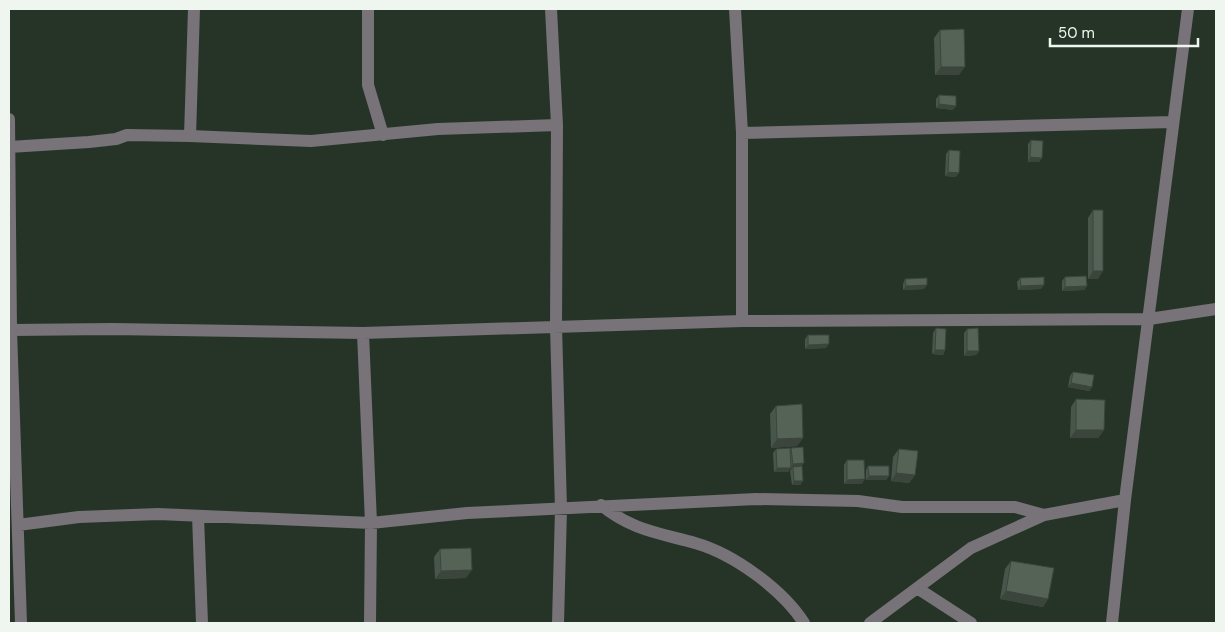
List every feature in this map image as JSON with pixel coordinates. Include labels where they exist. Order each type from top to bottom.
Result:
[{"type":"street","points":[[190,136],[194,9]]},
{"type":"street","points":[[368,9],[368,85],[383,135]]},
{"type":"street","points":[[551,9],[557,125],[556,326],[561,509],[558,623]]},
{"type":"street","points":[[735,9],[742,133],[742,321]]},
{"type":"street","points":[[1112,623],[1125,500],[1188,9]]},
{"type":"street","points":[[9,119],[11,330],[21,623]]},
{"type":"street","points":[[742,133],[1172,122]]},
{"type":"street","points":[[9,147],[90,142],[116,139],[127,135],[311,141],[438,129],[557,125]]},
{"type":"street","points":[[11,330],[363,333],[742,321],[1149,319],[1216,309]]},
{"type":"street","points":[[363,333],[370,523],[370,623]]},
{"type":"street","points":[[18,525],[79,518],[158,514],[370,523],[467,513],[561,509],[601,505],[756,499],[858,501],[902,507],[1016,507],[1044,515]]},
{"type":"street","points":[[870,623],[971,548],[1044,515],[1125,500]]},
{"type":"street","points":[[601,505],[629,525],[695,543],[738,562],[793,605],[804,623]]},
{"type":"street","points":[[198,516],[202,623]]},
{"type":"street","points":[[917,588],[971,623]]},
{"type":"building","points":[[964,29],[965,67],[941,67],[940,30]]},
{"type":"building","points":[[939,95],[956,96],[956,106],[939,104]]},
{"type":"building","points":[[1031,140],[1043,141],[1042,158],[1030,157]]},
{"type":"building","points":[[949,150],[960,151],[959,173],[948,172]]},
{"type":"building","points":[[1093,210],[1103,210],[1103,271],[1093,271]]},
{"type":"building","points":[[1086,276],[1087,286],[1065,287],[1065,277]]},
{"type":"building","points":[[1044,277],[1044,285],[1021,286],[1020,278]]},
{"type":"building","points":[[927,278],[927,285],[906,286],[905,279]]},
{"type":"building","points":[[936,328],[946,329],[945,350],[935,350]]},
{"type":"building","points":[[978,328],[979,351],[967,351],[967,329]]},
{"type":"building","points":[[808,335],[829,335],[829,344],[808,345]]},
{"type":"building","points":[[1073,372],[1094,375],[1092,387],[1071,383]]},
{"type":"building","points":[[1076,399],[1105,400],[1104,430],[1076,430]]},
{"type":"building","points":[[802,404],[803,438],[777,439],[776,406]]},
{"type":"building","points":[[803,447],[804,463],[793,464],[791,448]]},
{"type":"building","points":[[790,448],[791,468],[777,468],[776,449]]},
{"type":"building","points":[[899,449],[918,451],[915,475],[896,473]]},
{"type":"building","points":[[847,460],[864,460],[865,479],[847,480]]},
{"type":"building","points":[[802,466],[803,481],[794,481],[793,467]]},
{"type":"building","points":[[868,466],[889,466],[889,476],[869,476]]},
{"type":"building","points":[[471,548],[472,570],[441,571],[440,549]]},
{"type":"building","points":[[1011,561],[1054,568],[1048,599],[1006,591]]}]
